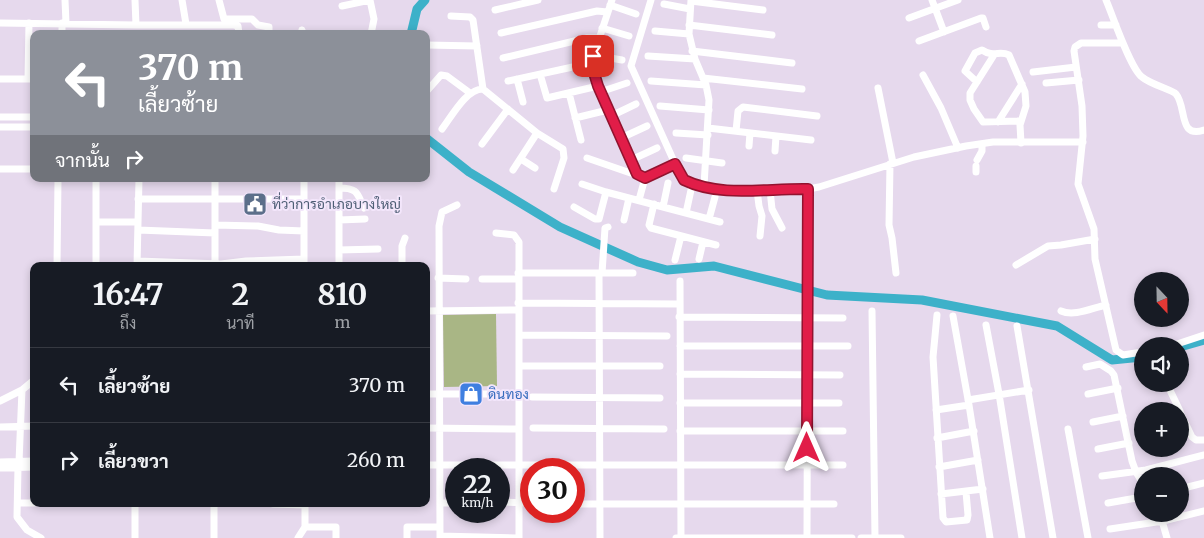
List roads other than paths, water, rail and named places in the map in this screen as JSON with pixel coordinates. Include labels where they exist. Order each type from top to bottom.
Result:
[{"type":"street","points":[[63,30],[65,0]]},
{"type":"street","points":[[135,0],[139,30]]},
{"type":"street","points":[[182,0],[186,24]]},
{"type":"street","points":[[219,0],[224,19],[252,19],[258,26],[269,27],[269,30]]},
{"type":"street","points":[[342,6],[370,0],[374,19],[372,30]]},
{"type":"street","points":[[496,10],[538,0]]},
{"type":"street","points":[[651,0],[631,66],[684,180],[727,190],[808,189],[892,164],[958,148],[982,144],[1083,142]]},
{"type":"street","points":[[932,0],[944,32]]},
{"type":"street","points":[[909,18],[958,0]]},
{"type":"street","points":[[1106,0],[1120,35],[1140,76],[1165,90],[1173,91],[1178,96],[1187,128],[1191,131],[1199,132],[1204,130]]},
{"type":"street","points":[[704,186],[709,100],[705,81],[692,50],[689,34],[691,1],[763,10]]},
{"type":"street","points":[[664,4],[690,9]]},
{"type":"street","points":[[610,5],[592,59],[599,89],[637,174]]},
{"type":"street","points":[[501,33],[597,11],[610,5],[636,14]]},
{"type":"street","points":[[451,16],[472,18],[474,22],[483,89]]},
{"type":"street","points":[[919,40],[981,18],[984,20],[986,27]]},
{"type":"street","points":[[0,23],[236,25],[238,30]]},
{"type":"street","points":[[29,23],[30,51]]},
{"type":"street","points":[[176,24],[176,30]]},
{"type":"street","points":[[97,25],[97,30]]},
{"type":"street","points":[[207,25],[207,30]]},
{"type":"street","points":[[689,25],[772,35]]},
{"type":"street","points":[[1101,25],[1120,35]]},
{"type":"street","points":[[602,28],[629,36]]},
{"type":"street","points":[[655,31],[689,34]]},
{"type":"street","points":[[1120,35],[1081,42],[1075,47],[1082,106],[1083,142],[1078,184],[1094,228],[1095,259],[1116,350],[1123,355],[1134,353]]},
{"type":"street","points":[[503,58],[587,38],[598,38]]},
{"type":"street","points":[[430,45],[477,46]]},
{"type":"street","points":[[692,50],[792,63]]},
{"type":"street","points":[[977,82],[968,74],[965,68],[975,53],[979,50],[994,55],[1004,53],[1009,55],[1025,92],[1026,106],[1020,121],[1021,143]]},
{"type":"street","points":[[994,55],[970,93],[970,100],[983,122],[1020,121]]},
{"type":"street","points":[[648,56],[695,59]]},
{"type":"street","points":[[508,81],[592,59],[622,60]]},
{"type":"street","points":[[1033,72],[1076,66]]},
{"type":"street","points":[[540,74],[547,98],[627,83]]},
{"type":"street","points":[[430,87],[441,75],[447,76],[470,93]]},
{"type":"street","points":[[923,75],[941,108],[958,148]]},
{"type":"street","points":[[0,79],[30,79]]},
{"type":"street","points":[[517,80],[523,102]]},
{"type":"street","points":[[1046,84],[1079,80]]},
{"type":"street","points":[[651,82],[705,81],[802,89]]},
{"type":"street","points":[[998,122],[1022,84]]},
{"type":"street","points":[[878,88],[892,164],[889,225],[896,274]]},
{"type":"street","points":[[442,129],[470,93],[483,89],[537,133],[561,148],[564,152],[564,158],[554,189]]},
{"type":"street","points":[[569,93],[581,140]]},
{"type":"street","points":[[575,118],[610,113],[636,104]]},
{"type":"street","points":[[660,106],[709,110]]},
{"type":"street","points":[[736,131],[738,111],[743,107],[817,116]]},
{"type":"street","points":[[482,144],[508,109]]},
{"type":"street","points":[[0,117],[30,117]]},
{"type":"street","points":[[621,138],[647,126]]},
{"type":"street","points":[[0,127],[30,127]]},
{"type":"street","points":[[676,133],[736,131],[811,140]]},
{"type":"street","points":[[513,170],[537,133]]},
{"type":"street","points":[[748,146],[750,133]]},
{"type":"street","points":[[775,151],[776,136]]},
{"type":"street","points":[[976,166],[982,151],[982,144]]},
{"type":"street","points":[[631,160],[657,148]]},
{"type":"street","points":[[587,158],[645,178]]},
{"type":"street","points":[[686,158],[722,163]]},
{"type":"street","points":[[521,159],[535,168]]},
{"type":"street","points":[[639,200],[645,178],[675,164]]},
{"type":"street","points":[[0,169],[30,169]]},
{"type":"street","points":[[58,182],[58,262]]},
{"type":"street","points":[[96,182],[96,262]]},
{"type":"street","points":[[138,262],[139,182]]},
{"type":"street","points":[[215,182],[215,262]]},
{"type":"street","points":[[304,182],[304,262]]},
{"type":"street","points":[[339,182],[339,262]]},
{"type":"street","points":[[582,184],[720,222]]},
{"type":"street","points":[[663,207],[668,184]]},
{"type":"street","points":[[339,188],[352,188],[355,190],[364,208]]},
{"type":"street","points":[[807,538],[806,280],[808,189]]},
{"type":"street","points":[[686,212],[691,190]]},
{"type":"street","points":[[758,190],[762,216],[760,236]]},
{"type":"street","points":[[770,190],[774,214],[782,228]]},
{"type":"street","points":[[574,207],[595,219],[599,219],[606,192]]},
{"type":"street","points":[[709,218],[714,197]]},
{"type":"street","points":[[624,220],[629,198]]},
{"type":"street","points":[[138,199],[304,199]]},
{"type":"street","points":[[654,204],[650,227],[716,245]]},
{"type":"street","points":[[456,205],[442,212],[439,219],[440,537],[509,536],[518,538],[518,240],[514,235],[496,233]]},
{"type":"street","points":[[762,216],[774,214]]},
{"type":"street","points":[[339,220],[365,219]]},
{"type":"street","points":[[96,222],[138,226],[215,229],[258,226],[279,230],[304,231]]},
{"type":"street","points":[[600,538],[599,303],[603,238],[605,228],[608,226]]},
{"type":"street","points":[[675,260],[682,236]]},
{"type":"street","points":[[402,262],[402,246],[405,238]]},
{"type":"street","points":[[1016,265],[1048,246],[1095,239]]},
{"type":"street","points":[[699,259],[703,242]]},
{"type":"street","points":[[339,250],[378,249]]},
{"type":"street","points":[[482,279],[600,272],[633,273]]},
{"type":"street","points":[[438,278],[466,279]]},
{"type":"street","points":[[680,281],[681,538]]},
{"type":"street","points":[[430,312],[599,303],[679,304]]},
{"type":"street","points":[[1061,311],[1067,314],[1075,313],[1106,305]]},
{"type":"street","points":[[872,311],[875,537]]},
{"type":"street","points":[[937,314],[933,357],[941,494],[944,520],[947,523],[964,521],[968,518],[966,492]]},
{"type":"street","points":[[953,316],[974,431],[990,538]]},
{"type":"street","points":[[679,317],[843,318]]},
{"type":"street","points":[[986,325],[1022,538]]},
{"type":"street","points":[[1017,326],[1053,538]]},
{"type":"street","points":[[519,335],[600,334],[667,336]]},
{"type":"street","points":[[1189,340],[1204,335]]},
{"type":"street","points":[[680,346],[848,346]]},
{"type":"street","points":[[1086,367],[1100,364],[1114,375],[1135,467]]},
{"type":"street","points":[[519,366],[660,366]]},
{"type":"street","points":[[680,374],[840,375]]},
{"type":"street","points":[[0,401],[22,390],[30,383]]},
{"type":"street","points":[[1088,394],[1118,388]]},
{"type":"street","points":[[22,390],[17,517],[26,530],[41,538]]},
{"type":"street","points":[[936,410],[999,394],[1029,390]]},
{"type":"street","points":[[430,394],[519,394]]},
{"type":"street","points":[[532,398],[660,398]]},
{"type":"street","points":[[680,403],[840,403]]},
{"type":"street","points":[[1094,422],[1123,416]]},
{"type":"street","points":[[0,427],[30,426]]},
{"type":"street","points":[[430,428],[519,429]]},
{"type":"street","points":[[533,428],[664,429]]},
{"type":"street","points":[[1068,429],[1088,538]]},
{"type":"street","points":[[680,431],[843,431]]},
{"type":"street","points":[[937,438],[974,431]]},
{"type":"street","points":[[1189,431],[1196,440],[1204,440]]},
{"type":"street","points":[[1098,449],[1128,443]]},
{"type":"street","points":[[1156,467],[1204,455]]},
{"type":"street","points":[[939,467],[978,460]]},
{"type":"street","points":[[0,462],[30,466]]},
{"type":"street","points":[[0,468],[30,462]]},
{"type":"street","points":[[430,465],[843,465]]},
{"type":"street","points":[[1102,476],[1134,472]]},
{"type":"street","points":[[1189,487],[1204,483]]},
{"type":"street","points":[[941,494],[983,489]]},
{"type":"street","points":[[1108,503],[1134,498]]},
{"type":"street","points":[[18,503],[30,503]]},
{"type":"street","points":[[510,503],[519,503]]},
{"type":"street","points":[[585,504],[834,504]]},
{"type":"street","points":[[134,538],[135,507]]},
{"type":"street","points":[[214,507],[214,538]]},
{"type":"street","points":[[298,538],[305,528],[305,507]]},
{"type":"street","points":[[1189,513],[1204,511]]},
{"type":"street","points":[[1110,529],[1140,522]]},
{"type":"street","points":[[1162,522],[1167,538]]},
{"type":"street","points":[[305,528],[336,527],[336,538]]},
{"type":"street","points":[[407,538],[407,527],[440,527]]},
{"type":"street","points":[[676,538],[852,538]]},
{"type":"street","points":[[861,538],[901,538]]},
{"type":"waterway","points":[[412,30],[417,9],[425,0]]},
{"type":"waterway","points":[[430,141],[469,172],[560,227],[638,262],[667,270],[714,266],[827,295],[922,300],[1057,326],[1112,360],[1134,358]]},
{"type":"waterway","points":[[1189,344],[1204,340]]},
{"type":"place","name":"ที่ว่าการอำเภอบางใหญ่","points":[[255,204]]},
{"type":"place","name":"ดินทอง","points":[[471,394]]}]
